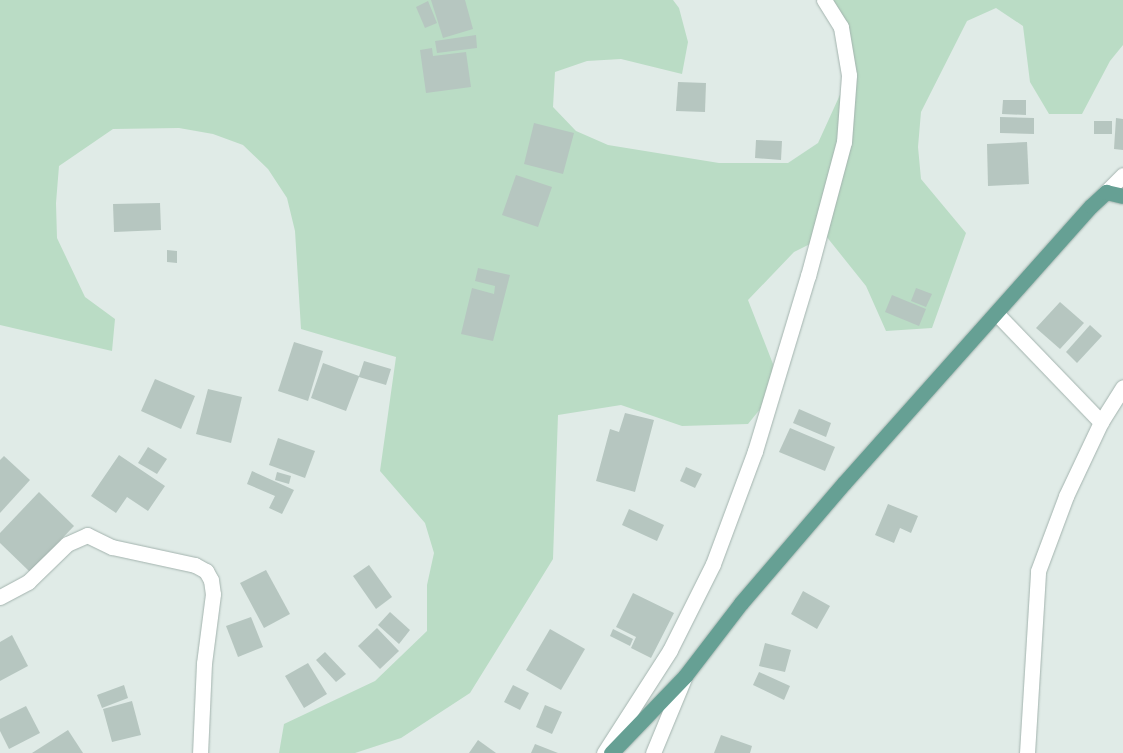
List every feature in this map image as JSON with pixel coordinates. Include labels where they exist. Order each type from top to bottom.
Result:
[{"type":"main road","points":[[611,753],[685,676],[741,603],[844,483],[997,314],[1086,212],[1106,192],[1123,196]]},
{"type":"street","points":[[604,753],[670,650],[713,564],[755,451],[808,276],[844,142],[848,75],[841,27],[824,0]]},
{"type":"street","points":[[1106,192],[1123,175]]},
{"type":"street","points":[[997,314],[1101,422]]},
{"type":"street","points":[[1027,753],[1038,571],[1066,496],[1101,422],[1123,387]]},
{"type":"street","points":[[0,597],[28,582],[67,544],[87,535],[112,547],[195,565],[206,571],[211,580],[213,594],[204,663],[200,753]]},
{"type":"street","points":[[653,753],[685,676]]},
{"type":"green space","points":[[0,0],[673,0],[679,8],[688,42],[682,74],[621,59],[587,61],[555,72],[553,107],[576,131],[608,145],[719,163],[788,163],[818,143],[849,75],[824,0],[1123,0],[1123,45],[1110,61],[1082,114],[1049,114],[1030,82],[1023,26],[996,8],[967,21],[921,112],[918,147],[921,179],[966,233],[932,328],[886,331],[866,286],[826,236],[794,252],[748,300],[773,364],[770,397],[748,424],[682,426],[621,405],[558,415],[553,559],[470,693],[401,738],[355,753],[279,753],[284,724],[375,681],[427,631],[427,585],[434,553],[425,523],[380,471],[396,357],[301,329],[295,231],[287,198],[268,169],[243,145],[213,134],[179,128],[113,129],[59,166],[56,203],[57,238],[85,297],[115,319],[112,351],[0,325]]},
{"type":"building","points":[[431,0],[465,0],[473,29],[443,38]]},
{"type":"building","points":[[428,1],[437,23],[425,28],[416,7]]},
{"type":"building","points":[[476,35],[477,48],[437,53],[435,41]]},
{"type":"building","points":[[432,48],[433,56],[466,52],[471,87],[426,93],[420,50]]},
{"type":"building","points":[[678,82],[706,83],[705,112],[676,111]]},
{"type":"building","points":[[1003,100],[1026,100],[1026,115],[1002,114]]},
{"type":"building","points":[[1000,117],[1034,118],[1034,134],[1000,133]]},
{"type":"building","points":[[1116,118],[1123,119],[1123,150],[1114,149]]},
{"type":"building","points":[[1094,121],[1112,121],[1112,134],[1094,134]]},
{"type":"building","points":[[534,123],[574,133],[563,174],[524,164]]},
{"type":"building","points":[[756,140],[782,141],[781,160],[755,158]]},
{"type":"building","points":[[1027,142],[1029,184],[988,186],[987,144]]},
{"type":"building","points":[[516,175],[552,187],[538,227],[502,215]]},
{"type":"building","points":[[160,203],[161,230],[114,232],[113,204]]},
{"type":"building","points":[[167,250],[177,251],[177,263],[167,262]]},
{"type":"building","points":[[478,268],[510,275],[493,341],[461,334],[472,288],[494,294],[495,286],[475,281]]},
{"type":"building","points":[[916,288],[932,294],[926,307],[911,301]]},
{"type":"building","points":[[892,295],[926,309],[919,326],[885,312]]},
{"type":"building","points":[[1060,302],[1084,323],[1060,349],[1036,328]]},
{"type":"building","points":[[1090,325],[1102,336],[1077,363],[1066,352]]},
{"type":"building","points":[[294,342],[323,351],[308,401],[278,391]]},
{"type":"building","points":[[364,361],[391,369],[386,385],[359,377],[346,411],[311,398],[323,363],[359,376]]},
{"type":"building","points":[[155,379],[195,396],[181,429],[141,411]]},
{"type":"building","points":[[208,389],[242,397],[231,443],[196,434]]},
{"type":"building","points":[[799,409],[831,423],[826,437],[793,423]]},
{"type":"building","points":[[625,413],[654,420],[635,492],[596,481],[610,429],[619,432]]},
{"type":"building","points":[[790,428],[835,447],[825,471],[779,452]]},
{"type":"building","points":[[278,438],[315,451],[305,478],[269,465]]},
{"type":"building","points":[[148,447],[167,459],[157,474],[138,463]]},
{"type":"building","points":[[119,455],[165,486],[148,511],[127,497],[116,513],[91,496]]},
{"type":"building","points":[[4,456],[30,480],[0,513],[0,460]]},
{"type":"building","points":[[686,467],[702,474],[695,488],[680,481]]},
{"type":"building","points":[[252,471],[294,490],[282,514],[269,508],[275,496],[247,484]]},
{"type":"building","points":[[277,472],[291,476],[289,484],[275,480]]},
{"type":"building","points":[[39,492],[74,526],[30,572],[0,543],[0,533]]},
{"type":"building","points":[[888,504],[918,516],[911,533],[900,528],[894,543],[875,535]]},
{"type":"building","points":[[629,509],[664,525],[657,541],[622,525]]},
{"type":"building","points":[[369,565],[392,597],[376,609],[353,576]]},
{"type":"building","points":[[266,570],[290,614],[264,628],[240,583]]},
{"type":"building","points":[[803,591],[830,606],[817,629],[791,614]]},
{"type":"building","points":[[633,593],[674,613],[651,658],[631,648],[636,637],[616,627]]},
{"type":"building","points":[[390,612],[410,630],[399,644],[378,625]]},
{"type":"building","points":[[251,617],[263,647],[238,657],[226,626]]},
{"type":"building","points":[[377,628],[399,651],[380,669],[358,646]]},
{"type":"building","points":[[550,629],[585,649],[561,690],[526,670]]},
{"type":"building","points":[[613,629],[633,639],[630,646],[610,636]]},
{"type":"building","points":[[12,635],[28,666],[0,681],[0,642]]},
{"type":"building","points":[[765,643],[791,650],[785,672],[759,666]]},
{"type":"building","points":[[325,652],[346,674],[336,682],[316,660]]},
{"type":"building","points":[[308,663],[327,694],[304,708],[285,676]]},
{"type":"building","points":[[759,672],[790,686],[784,700],[753,685]]},
{"type":"building","points":[[124,685],[128,698],[102,708],[97,695]]},
{"type":"building","points":[[513,685],[529,693],[520,710],[504,702]]},
{"type":"building","points":[[132,701],[141,735],[112,742],[103,709]]},
{"type":"building","points":[[545,705],[562,712],[552,734],[536,727]]},
{"type":"building","points":[[26,706],[40,733],[9,749],[0,731],[0,719]]},
{"type":"building","points":[[68,730],[83,753],[32,753]]},
{"type":"building","points":[[721,735],[752,746],[750,753],[714,753]]},
{"type":"building","points":[[478,740],[496,753],[469,753]]},
{"type":"building","points":[[535,744],[558,753],[531,753]]}]
